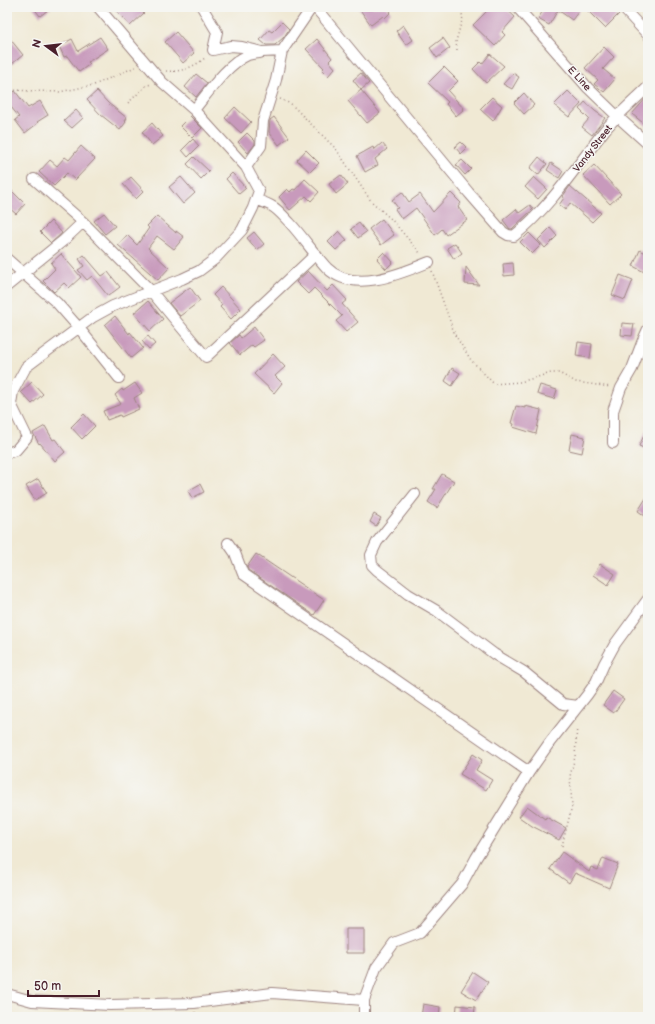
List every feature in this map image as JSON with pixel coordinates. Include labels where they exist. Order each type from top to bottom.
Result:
[{"type":"street","points":[[7,453],[16,450],[27,437],[11,404],[13,391],[26,367],[100,313],[193,274],[215,259],[242,230],[253,208],[259,191],[246,167],[194,110],[162,82],[145,64],[98,7]]},
{"type":"street","points":[[202,7],[217,32],[213,50],[231,46],[262,52]]},
{"type":"street","points":[[246,167],[261,146],[263,121],[276,80],[282,51],[312,7]]},
{"type":"street","name":"Vandy Street","points":[[316,7],[469,193],[503,232],[508,235],[514,236],[539,213],[584,159],[605,130],[648,87]]},
{"type":"street","name":"E Line","points":[[517,7],[588,88],[648,144]]},
{"type":"street","points":[[622,7],[646,30]]},
{"type":"street","points":[[194,110],[227,71],[238,61],[248,55],[262,52],[282,51]]},
{"type":"street","points":[[34,179],[83,222],[151,291],[206,357],[316,254]]},
{"type":"street","points":[[256,200],[275,207],[333,273],[342,278],[363,281],[385,277],[400,274],[429,262]]},
{"type":"street","points":[[7,286],[64,240],[83,222]]},
{"type":"street","points":[[7,259],[57,303],[119,378]]},
{"type":"street","points":[[613,444],[613,410],[620,388],[632,369],[648,329]]},
{"type":"street","points":[[415,494],[377,542],[371,555],[372,564],[377,570],[408,594],[437,611],[494,654],[524,672],[563,704],[575,708]]},
{"type":"street","points":[[228,544],[235,553],[243,574],[529,772]]},
{"type":"street","points":[[364,1017],[364,1000],[376,968],[394,943],[420,933],[462,884],[476,858],[529,772],[575,708],[596,682],[615,644],[648,599]]},
{"type":"street","points":[[7,994],[32,1001],[110,1005],[194,1002],[272,993],[364,1000]]},
{"type":"path","points":[[457,50],[456,41],[463,17],[459,7]]},
{"type":"path","points":[[7,91],[59,92],[94,85],[134,67],[145,64],[168,72],[186,69],[202,60],[214,49]]},
{"type":"path","points":[[128,103],[146,85],[162,82]]},
{"type":"path","points":[[562,846],[572,806],[570,776],[575,757],[577,727],[575,708]]},
{"type":"building","points":[[33,7],[52,7],[40,16]]},
{"type":"building","points":[[113,7],[138,7],[144,13],[130,26]]},
{"type":"building","points":[[358,7],[387,7],[391,12],[385,18],[383,16],[371,25]]},
{"type":"building","points":[[491,7],[504,7],[515,17],[502,32],[505,35],[495,46],[473,25]]},
{"type":"building","points":[[545,7],[552,7],[558,10],[549,25],[538,19]]},
{"type":"building","points":[[554,7],[582,7],[572,20]]},
{"type":"building","points":[[584,7],[612,7],[619,14],[605,28]]},
{"type":"building","points":[[282,22],[289,29],[284,37],[275,45],[266,45],[260,40],[269,30],[272,32]]},
{"type":"building","points":[[403,25],[413,40],[406,45],[396,31]]},
{"type":"building","points":[[176,32],[194,53],[183,63],[165,42]]},
{"type":"building","points":[[7,35],[23,55],[7,68]]},
{"type":"building","points":[[100,37],[108,49],[88,62],[90,64],[79,72],[67,56],[64,57],[59,46],[72,39],[78,51]]},
{"type":"building","points":[[443,38],[450,48],[437,58],[430,48]]},
{"type":"building","points":[[317,39],[332,58],[329,61],[335,68],[328,76],[322,70],[324,68],[306,49]]},
{"type":"building","points":[[604,47],[614,57],[603,69],[615,79],[604,92],[594,84],[598,80],[585,68]]},
{"type":"building","points":[[490,54],[504,66],[486,83],[473,69],[480,62],[482,64]]},
{"type":"building","points":[[444,67],[458,81],[448,91],[464,109],[456,116],[446,104],[448,102],[428,83]]},
{"type":"building","points":[[361,73],[369,83],[361,90],[353,80]]},
{"type":"building","points":[[513,73],[519,77],[512,89],[503,84]]},
{"type":"building","points":[[196,74],[207,83],[196,97],[185,87]]},
{"type":"building","points":[[361,90],[380,113],[367,123],[348,101]]},
{"type":"building","points":[[15,91],[28,108],[40,101],[48,115],[37,122],[38,123],[25,133],[15,120],[19,117],[7,102],[7,98]]},
{"type":"building","points":[[97,91],[108,103],[127,118],[120,130],[101,115],[87,100]]},
{"type":"building","points":[[568,91],[581,104],[569,117],[554,105]]},
{"type":"building","points":[[524,93],[534,105],[524,114],[514,103]]},
{"type":"building","points":[[648,96],[648,127],[632,114]]},
{"type":"building","points":[[492,97],[502,106],[493,121],[480,109]]},
{"type":"building","points":[[585,102],[605,118],[592,135],[582,127],[589,119],[579,109]]},
{"type":"building","points":[[235,107],[251,122],[241,133],[225,118]]},
{"type":"building","points":[[76,110],[83,118],[72,128],[64,121]]},
{"type":"building","points":[[190,116],[202,128],[192,138],[180,126]]},
{"type":"building","points":[[274,117],[289,137],[279,145],[269,132],[270,120]]},
{"type":"building","points":[[152,123],[163,136],[152,145],[142,132]]},
{"type":"building","points":[[247,133],[255,141],[255,144],[248,153],[238,142]]},
{"type":"building","points":[[193,139],[199,146],[188,157],[182,150]]},
{"type":"building","points":[[461,142],[467,148],[461,154],[455,147]]},
{"type":"building","points":[[382,143],[387,149],[375,159],[378,165],[365,172],[357,156],[373,147],[374,150]]},
{"type":"building","points":[[81,146],[95,159],[75,180],[67,173],[54,186],[39,172],[50,160],[57,166],[65,157],[69,160]]},
{"type":"building","points":[[306,150],[319,163],[310,172],[297,160]]},
{"type":"building","points":[[194,157],[209,171],[201,179],[187,164]]},
{"type":"building","points":[[539,157],[547,164],[538,175],[530,168]]},
{"type":"building","points":[[462,160],[471,169],[465,175],[456,165]]},
{"type":"building","points":[[551,163],[563,171],[559,178],[547,170]]},
{"type":"building","points":[[594,165],[621,194],[610,204],[583,175]]},
{"type":"building","points":[[232,173],[246,188],[239,194],[226,179]]},
{"type":"building","points":[[341,175],[348,184],[336,194],[329,184]]},
{"type":"building","points":[[131,177],[144,191],[136,199],[123,184]]},
{"type":"building","points":[[181,177],[195,193],[183,204],[169,187]]},
{"type":"building","points":[[534,177],[547,189],[538,199],[525,187]]},
{"type":"building","points":[[305,179],[319,192],[311,201],[306,196],[290,210],[279,197],[287,189],[290,192],[293,189],[295,190]]},
{"type":"building","points":[[570,186],[601,213],[592,222],[570,203],[565,210],[559,205]]},
{"type":"building","points":[[12,191],[25,204],[16,214],[7,206],[7,196]]},
{"type":"building","points":[[402,192],[409,202],[420,194],[433,212],[451,193],[461,203],[458,207],[467,220],[446,235],[442,229],[435,235],[416,208],[402,219],[395,209],[398,208],[392,200]]},
{"type":"building","points":[[530,205],[533,209],[512,229],[510,229],[503,220],[516,209],[519,213]]},
{"type":"building","points":[[104,213],[115,226],[105,234],[94,221]]},
{"type":"building","points":[[157,216],[176,233],[176,231],[184,237],[174,249],[157,236],[148,248],[169,268],[158,280],[118,245],[127,235],[137,245],[149,228],[147,226]]},
{"type":"building","points":[[382,219],[394,235],[381,245],[369,229]]},
{"type":"building","points":[[51,221],[62,233],[51,243],[40,232]]},
{"type":"building","points":[[359,223],[366,232],[358,238],[351,229]]},
{"type":"building","points":[[550,228],[557,236],[545,248],[538,240]]},
{"type":"building","points":[[339,231],[347,240],[336,250],[328,242]]},
{"type":"building","points":[[254,232],[264,244],[257,250],[247,238]]},
{"type":"building","points":[[529,233],[541,245],[532,254],[520,242]]},
{"type":"building","points":[[455,243],[462,253],[454,259],[447,248]]},
{"type":"building","points":[[640,250],[648,254],[648,274],[633,266]]},
{"type":"building","points":[[384,252],[393,262],[386,269],[377,259]]},
{"type":"building","points":[[61,254],[81,277],[69,288],[64,283],[54,292],[43,281],[55,269],[51,263]]},
{"type":"building","points":[[84,255],[102,276],[108,272],[120,287],[108,296],[92,276],[87,280],[78,270],[84,266],[79,259]]},
{"type":"building","points":[[513,263],[514,275],[504,276],[503,264]]},
{"type":"building","points":[[466,267],[479,285],[465,284]]},
{"type":"building","points":[[308,271],[327,291],[333,285],[347,300],[342,304],[358,322],[346,332],[336,321],[342,316],[314,288],[308,294],[296,282]]},
{"type":"building","points":[[620,275],[633,280],[625,300],[612,295]]},
{"type":"building","points":[[190,287],[200,301],[180,316],[169,303]]},
{"type":"building","points":[[221,287],[241,309],[231,319],[220,307],[222,305],[213,295]]},
{"type":"building","points":[[148,301],[163,319],[150,331],[134,313]]},
{"type":"building","points":[[115,316],[129,334],[130,332],[143,348],[131,358],[105,325]]},
{"type":"building","points":[[622,323],[634,324],[632,336],[621,335]]},
{"type":"building","points":[[254,327],[264,340],[254,347],[252,345],[240,355],[230,343],[239,335],[241,338]]},
{"type":"building","points":[[148,336],[155,344],[149,349],[142,341]]},
{"type":"building","points":[[578,342],[592,344],[590,358],[576,356]]},
{"type":"building","points":[[273,354],[285,367],[275,376],[282,383],[274,393],[254,374]]},
{"type":"building","points":[[452,368],[460,373],[452,386],[445,381]]},
{"type":"building","points":[[32,382],[43,394],[32,404],[21,392]]},
{"type":"building","points":[[135,383],[142,393],[134,398],[139,409],[121,417],[120,415],[107,420],[103,411],[121,404],[115,395],[122,389],[123,391]]},
{"type":"building","points":[[540,385],[557,390],[554,399],[537,394]]},
{"type":"building","points":[[516,406],[525,408],[525,406],[541,410],[536,434],[513,427],[514,424],[511,423]]},
{"type":"building","points":[[84,414],[95,426],[82,439],[71,427]]},
{"type":"building","points":[[45,426],[53,440],[55,439],[65,452],[55,461],[40,443],[39,444],[33,433]]},
{"type":"building","points":[[648,427],[648,450],[639,446]]},
{"type":"building","points":[[572,434],[585,437],[582,453],[569,450]]},
{"type":"building","points":[[442,474],[454,481],[437,508],[428,502],[436,489],[433,489]]},
{"type":"building","points":[[38,479],[47,493],[35,500],[26,486]]},
{"type":"building","points":[[200,484],[204,492],[192,498],[188,491]]},
{"type":"building","points":[[648,495],[648,518],[638,511]]},
{"type":"building","points":[[374,514],[381,518],[376,526],[370,522]]},
{"type":"building","points":[[256,554],[324,600],[314,615],[248,570],[247,567]]},
{"type":"building","points":[[600,564],[615,574],[608,585],[593,575]]},
{"type":"building","points":[[613,691],[624,699],[614,713],[603,705]]},
{"type":"building","points":[[473,754],[482,760],[476,770],[492,780],[486,790],[460,774]]},
{"type":"building","points":[[527,806],[545,819],[546,817],[566,828],[559,840],[532,826],[519,817]]},
{"type":"building","points":[[562,852],[589,872],[591,867],[598,870],[603,858],[618,864],[609,888],[575,873],[569,883],[550,869]]},
{"type":"building","points":[[346,929],[364,929],[364,953],[346,953]]},
{"type":"building","points":[[473,972],[488,982],[476,1000],[461,991]]},
{"type":"building","points":[[423,1004],[440,1007],[439,1017],[421,1017]]},
{"type":"building","points":[[457,1005],[475,1007],[474,1017],[456,1017]]}]
